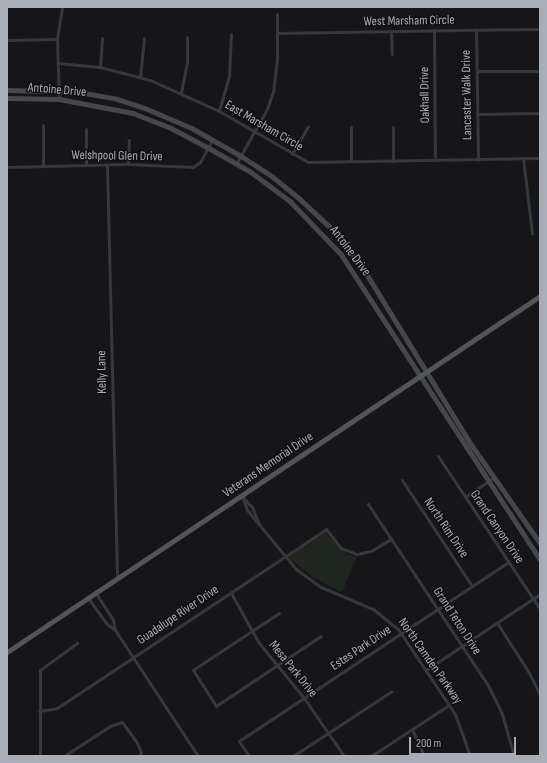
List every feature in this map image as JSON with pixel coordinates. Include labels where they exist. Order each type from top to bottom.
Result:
[{"type":"main road","name":"Antoine Drive","points":[[7,90],[59,90],[111,98],[137,105],[178,121],[241,156],[282,184],[340,238],[369,277],[466,436],[540,543]]},
{"type":"main road","name":"Antoine Drive","points":[[7,98],[59,99],[134,114],[171,128],[209,148],[236,164],[290,201],[338,250],[488,482],[540,559]]},
{"type":"main road","points":[[134,114],[137,105]]},
{"type":"main road","name":"Veterans Memorial Drive","points":[[7,652],[540,296]]},
{"type":"main road","points":[[461,440],[466,436]]},
{"type":"street","points":[[59,99],[57,39],[62,7]]},
{"type":"street","points":[[236,164],[255,132],[273,92],[278,32],[277,14]]},
{"type":"street","name":"Lancaster Walk Drive","points":[[476,29],[478,160]]},
{"type":"street","name":"West Marsham Circle","points":[[278,32],[540,29]]},
{"type":"street","name":"Oakhall Drive","points":[[434,30],[435,160]]},
{"type":"street","points":[[391,31],[392,54]]},
{"type":"street","points":[[219,112],[229,76],[231,34]]},
{"type":"street","points":[[181,93],[186,62],[187,37]]},
{"type":"street","points":[[100,67],[102,38]]},
{"type":"street","points":[[140,77],[144,38]]},
{"type":"street","points":[[7,40],[57,39]]},
{"type":"street","name":"East Marsham Circle","points":[[58,63],[100,67],[140,77],[181,93],[219,112],[308,162],[540,158]]},
{"type":"street","points":[[477,71],[540,70]]},
{"type":"street","points":[[478,114],[540,113]]},
{"type":"street","points":[[43,125],[43,166]]},
{"type":"street","points":[[292,154],[308,126]]},
{"type":"street","points":[[351,127],[351,162]]},
{"type":"street","points":[[393,127],[393,161]]},
{"type":"street","points":[[86,129],[86,165]]},
{"type":"street","points":[[128,164],[129,140]]},
{"type":"street","name":"Welshpool Glen Drive","points":[[7,167],[128,164],[193,167],[200,162],[212,140]]},
{"type":"street","points":[[523,158],[532,233]]},
{"type":"street","name":"Kelly Lane","points":[[107,165],[117,578]]},
{"type":"street","name":"Grand Canyon Drive","points":[[438,456],[540,609]]},
{"type":"street","points":[[465,497],[495,477]]},
{"type":"street","name":"North Rim Drive","points":[[402,480],[472,586]]},
{"type":"street","name":"North Camden Parkway","points":[[242,496],[252,507],[259,524]]},
{"type":"street","name":"North Camden Parkway","points":[[242,496],[247,510],[284,557],[321,587],[384,615],[401,633],[449,705],[463,731],[470,756]]},
{"type":"street","name":"Grand Teton Drive","points":[[368,504],[498,704],[514,756]]},
{"type":"street","name":"Guadalupe River Drive","points":[[40,712],[54,710],[326,529],[338,546],[358,554],[371,551],[391,539]]},
{"type":"street","name":"Estes Park Drive","points":[[249,756],[239,742],[255,730],[508,562]]},
{"type":"street","points":[[95,592],[113,620],[115,630]]},
{"type":"street","name":"Mesa Park Drive","points":[[231,592],[252,631],[276,665],[304,698],[344,756]]},
{"type":"street","points":[[426,670],[540,594]]},
{"type":"street","points":[[88,597],[107,624],[115,630],[198,756]]},
{"type":"street","points":[[279,613],[193,670],[216,706],[321,636]]},
{"type":"street","points":[[497,623],[528,671],[540,695]]},
{"type":"street","points":[[40,756],[40,670],[77,642]]},
{"type":"street","points":[[293,756],[392,691]]},
{"type":"street","points":[[371,756],[449,705]]},
{"type":"street","points":[[64,756],[110,726],[122,722],[141,752],[139,756]]},
{"type":"street","points":[[412,729],[424,756]]},
{"type":"shaded area","points":[[325,533],[347,554],[357,557],[342,592],[312,577],[288,557]]}]
